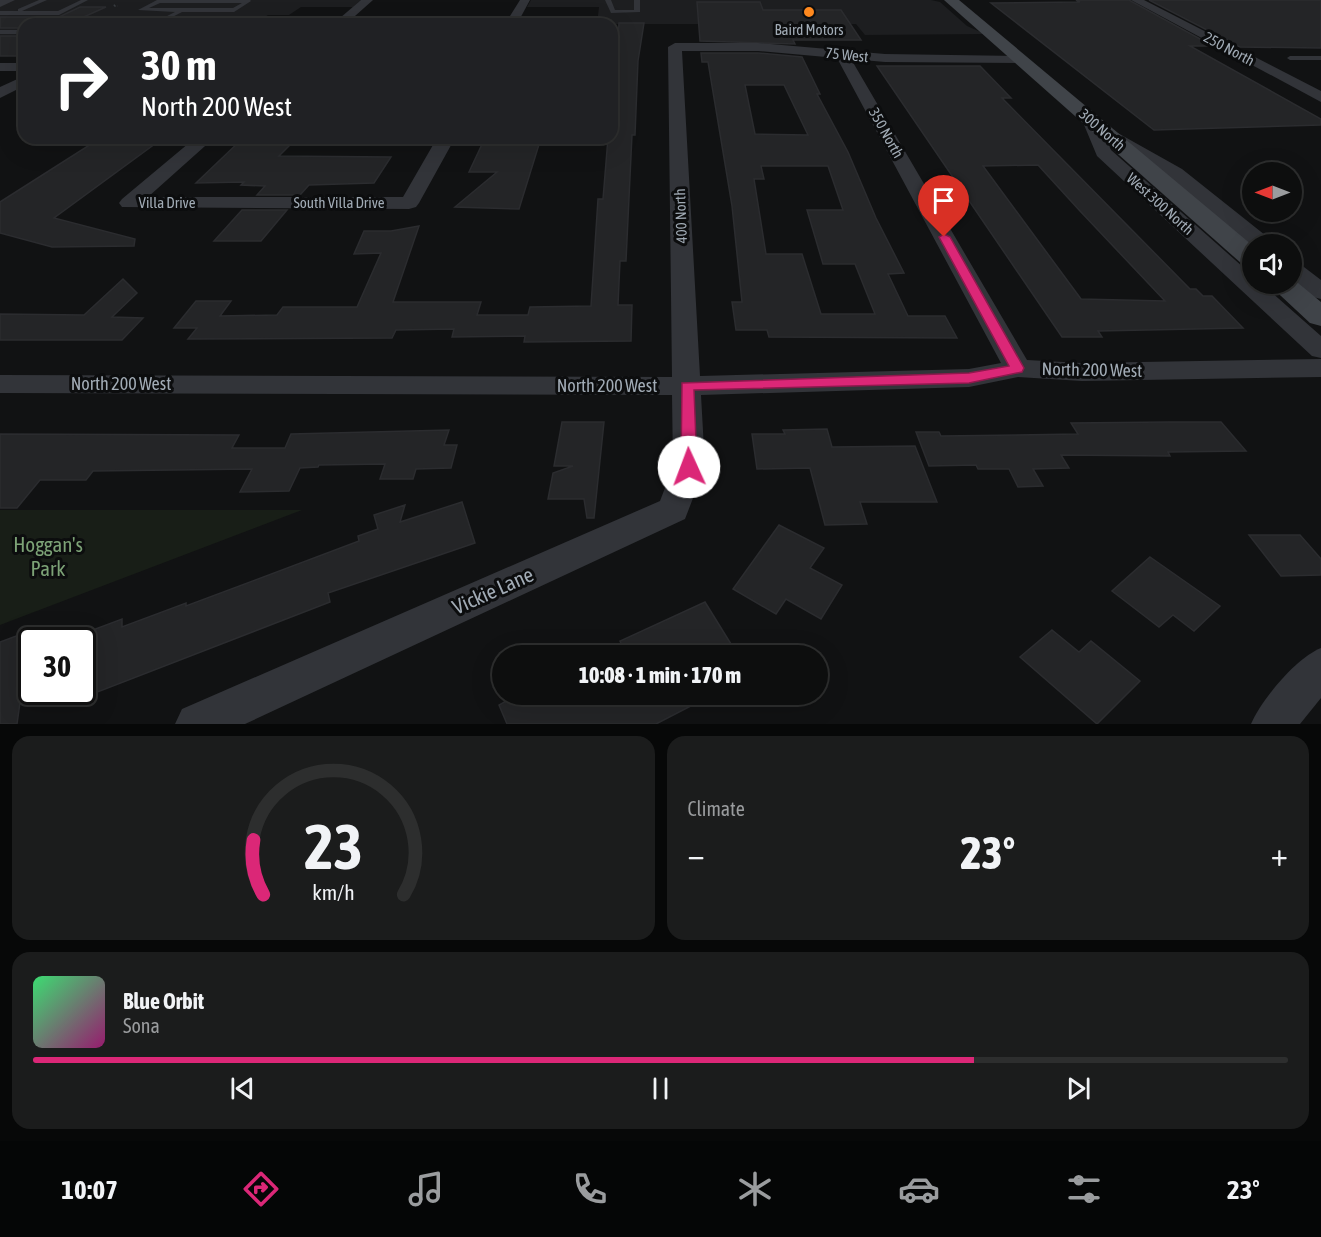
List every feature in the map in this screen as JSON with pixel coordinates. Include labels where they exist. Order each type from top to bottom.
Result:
[{"type":"main road","name":"300 North","points":[[951,0],[1090,120],[1242,242]]},
{"type":"main road","points":[[1294,294],[1321,317]]},
{"type":"street","points":[[346,18],[368,0]]},
{"type":"street","points":[[514,18],[525,0]]},
{"type":"street","name":"250 North","points":[[1136,0],[1321,97]]},
{"type":"street","name":"75 West","points":[[675,47],[758,47],[912,59],[1020,59]]},
{"type":"street","name":"400 North","points":[[675,47],[687,386]]},
{"type":"street","name":"350 North","points":[[842,55],[1018,368]]},
{"type":"street","points":[[1246,58],[1290,58]]},
{"type":"street","points":[[0,67],[18,67]]},
{"type":"street","points":[[0,93],[18,83]]},
{"type":"street","name":"West 300 North","points":[[1090,120],[1102,152],[1321,350]]},
{"type":"street","name":"Villa Drive","points":[[198,144],[129,202],[269,202]]},
{"type":"street","name":"South Villa Drive","points":[[269,202],[409,202],[443,144]]},
{"type":"street","points":[[1302,277],[1321,292]]},
{"type":"street","name":"North 200 West","points":[[0,384],[687,386],[969,378],[1018,368],[1082,372],[1321,368]]},
{"type":"street","name":"Vickie Lane","points":[[197,724],[673,510],[689,467],[687,386]]},
{"type":"street","points":[[1273,724],[1321,667]]},
{"type":"lane","points":[[9,6],[59,13],[85,0]]},
{"type":"lane","points":[[167,18],[211,0]]},
{"type":"lane","points":[[608,0],[613,12],[637,12],[637,0]]},
{"type":"lane","points":[[9,6],[42,1]]},
{"type":"lane","points":[[159,1],[248,1],[234,10],[185,10],[141,10],[159,1]]},
{"type":"lane","points":[[9,6],[30,3]]},
{"type":"lane","points":[[0,32],[18,32]]},
{"type":"lane","points":[[1290,58],[1321,58]]},
{"type":"shaded area","points":[[0,0],[361,0],[353,7],[301,7],[289,15],[268,15],[264,18],[18,18],[18,39],[0,39]]},
{"type":"shaded area","points":[[531,0],[931,0],[940,2],[967,26],[985,34],[865,35],[856,24],[618,24],[618,18],[598,18],[599,7],[527,7]]},
{"type":"green space","name":"Hoggan's Park","points":[[0,510],[302,510],[0,625]]},
{"type":"building","points":[[1076,0],[1129,0],[1213,46],[1190,46],[1321,119],[1321,125],[1154,130],[991,3],[1080,2]]},
{"type":"building","points":[[1149,0],[1321,0],[1321,48],[1240,47]]},
{"type":"building","points":[[697,2],[760,2],[763,10],[841,10],[861,40],[793,40],[795,44],[700,41]]},
{"type":"building","points":[[80,7],[106,7],[81,18],[18,18],[18,28],[0,28],[0,17],[59,17]]},
{"type":"building","points":[[619,23],[644,23],[638,61],[635,135],[632,135],[626,261],[620,261],[618,305],[632,305],[631,341],[524,342],[525,336],[452,337],[454,329],[396,330],[392,338],[188,339],[197,328],[174,328],[196,301],[231,301],[220,316],[277,315],[283,307],[357,307],[381,253],[354,254],[364,231],[391,231],[419,226],[393,302],[481,302],[477,315],[528,315],[530,307],[591,306],[598,199],[603,199],[608,144],[618,144]]},
{"type":"building","points":[[0,36],[18,36],[18,56],[0,56]]},
{"type":"building","points":[[701,53],[758,53],[802,57],[820,94],[817,94],[848,152],[876,218],[904,273],[888,274],[908,316],[945,316],[957,338],[769,337],[767,330],[736,330],[732,302],[742,302],[732,206],[708,62],[702,62]],"holes":[[[745,85],[784,85],[808,135],[755,134]],[[761,166],[828,166],[843,210],[807,210],[823,264],[855,264],[875,314],[821,314],[802,254],[766,254],[754,179],[764,179]]]},
{"type":"building","points":[[877,66],[980,66],[1011,98],[1002,98],[1190,289],[1196,289],[1203,296],[1212,296],[1243,328],[1098,331],[1102,337],[1062,337]],"holes":[[[1038,165],[1165,301],[1081,299],[983,166]]]},
{"type":"building","points":[[91,144],[155,144],[54,218],[135,239],[134,246],[52,247],[0,233],[0,202]]},
{"type":"building","points":[[237,144],[291,144],[279,156],[391,157],[374,183],[309,185],[300,195],[257,195],[265,186],[241,185],[244,182],[196,183]]},
{"type":"building","points":[[482,144],[539,144],[519,209],[455,207],[497,172],[469,172]]},
{"type":"building","points":[[242,210],[287,210],[261,241],[214,241]]},
{"type":"building","points":[[123,279],[137,293],[112,317],[143,318],[122,340],[0,340],[0,314],[84,315]]},
{"type":"building","points":[[562,422],[604,422],[594,518],[587,518],[584,499],[548,499],[553,473],[573,466],[554,466]]},
{"type":"building","points":[[1221,422],[1246,451],[1168,452],[1170,456],[1061,455],[1069,468],[1033,469],[1043,486],[1018,487],[1009,469],[978,469],[976,465],[929,466],[916,432],[939,432],[941,436],[1078,434],[1071,423]]},
{"type":"building","points":[[827,429],[832,447],[915,446],[937,502],[860,502],[867,524],[825,525],[810,468],[757,469],[752,434],[785,434],[783,430]]},
{"type":"building","points":[[449,430],[444,445],[457,445],[451,468],[416,469],[413,479],[380,479],[385,464],[319,465],[318,467],[300,468],[289,491],[240,492],[252,469],[93,471],[86,480],[40,480],[17,508],[0,508],[0,434],[239,435],[232,448],[285,448],[291,434]]},
{"type":"building","points":[[462,502],[475,543],[328,593],[330,602],[96,693],[96,629],[122,619],[122,627],[186,603],[186,606],[359,541],[358,536],[378,529],[374,515],[405,505],[400,522]]},
{"type":"building","points":[[779,525],[824,548],[810,568],[842,585],[821,619],[786,599],[776,614],[733,589]]},
{"type":"building","points":[[1249,535],[1300,535],[1321,559],[1321,575],[1281,576]]},
{"type":"building","points":[[1150,557],[1220,606],[1194,631],[1173,615],[1159,627],[1112,591]]},
{"type":"building","points":[[705,602],[731,644],[622,645],[620,641]]},
{"type":"building","points":[[1052,630],[1079,652],[1091,641],[1140,681],[1097,724],[1020,657]]},
{"type":"building","points":[[18,635],[20,705],[17,724],[0,724],[0,642]]},
{"type":"building","points":[[499,705],[693,705],[656,724],[507,724]]},
{"type":"place","name":"Baird Motors","points":[[809,12]]},
{"type":"route","points":[[689,467],[687,386],[969,378],[1018,368],[944,237]]}]
